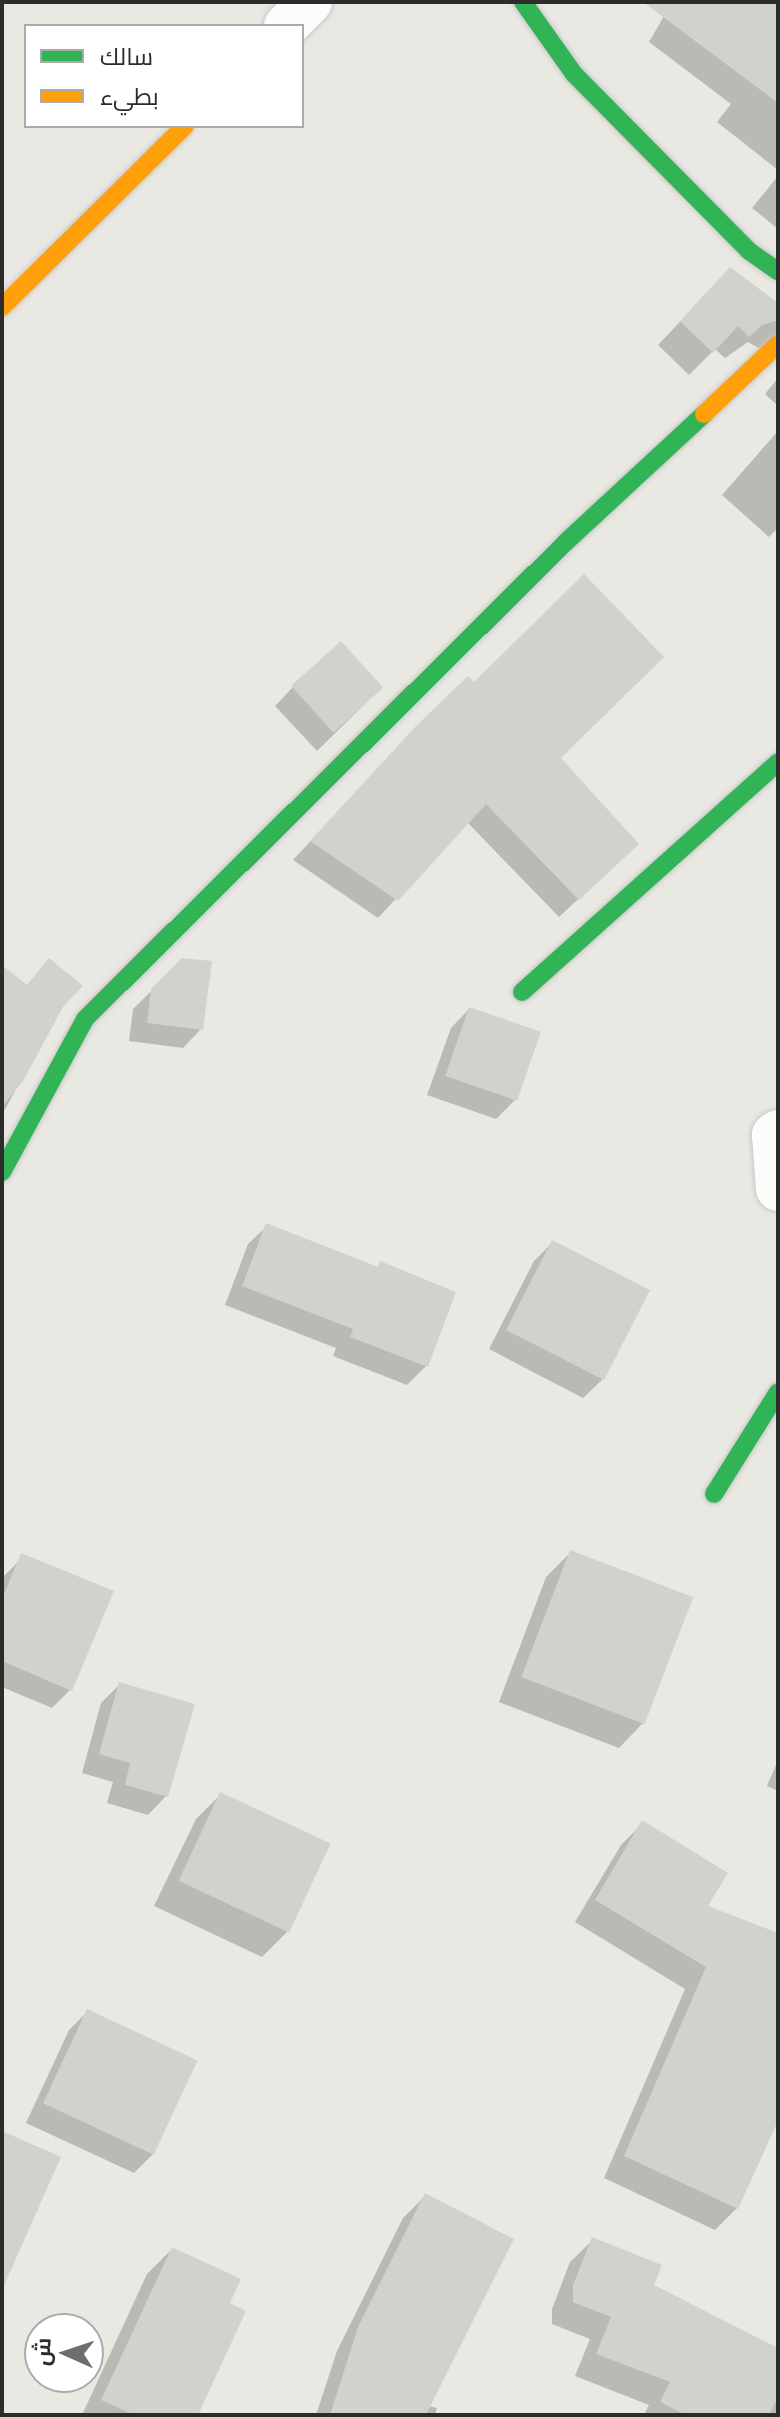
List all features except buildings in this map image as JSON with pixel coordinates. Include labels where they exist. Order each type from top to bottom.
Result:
[{"type":"street","points":[[288,24],[310,2]]},
{"type":"street","points":[[523,2],[574,74],[749,251],[778,271]]},
{"type":"street","points":[[2,307],[183,128]]},
{"type":"street","points":[[2,1172],[85,1019],[555,552],[778,344]]},
{"type":"street","points":[[522,992],[778,762]]},
{"type":"street","points":[[778,1132],[774,1135],[778,1189]]},
{"type":"street","points":[[714,1494],[778,1392]]},
{"type":"traffic: fast","points":[[523,2],[574,74],[749,251],[778,271]]},
{"type":"traffic: fast","points":[[2,1172],[85,1019],[567,541],[704,414]]},
{"type":"traffic: fast","points":[[522,992],[778,762]]},
{"type":"traffic: fast","points":[[714,1494],[778,1392]]},
{"type":"traffic: slow","points":[[2,307],[183,128]]},
{"type":"traffic: slow","points":[[704,414],[778,344]]}]
